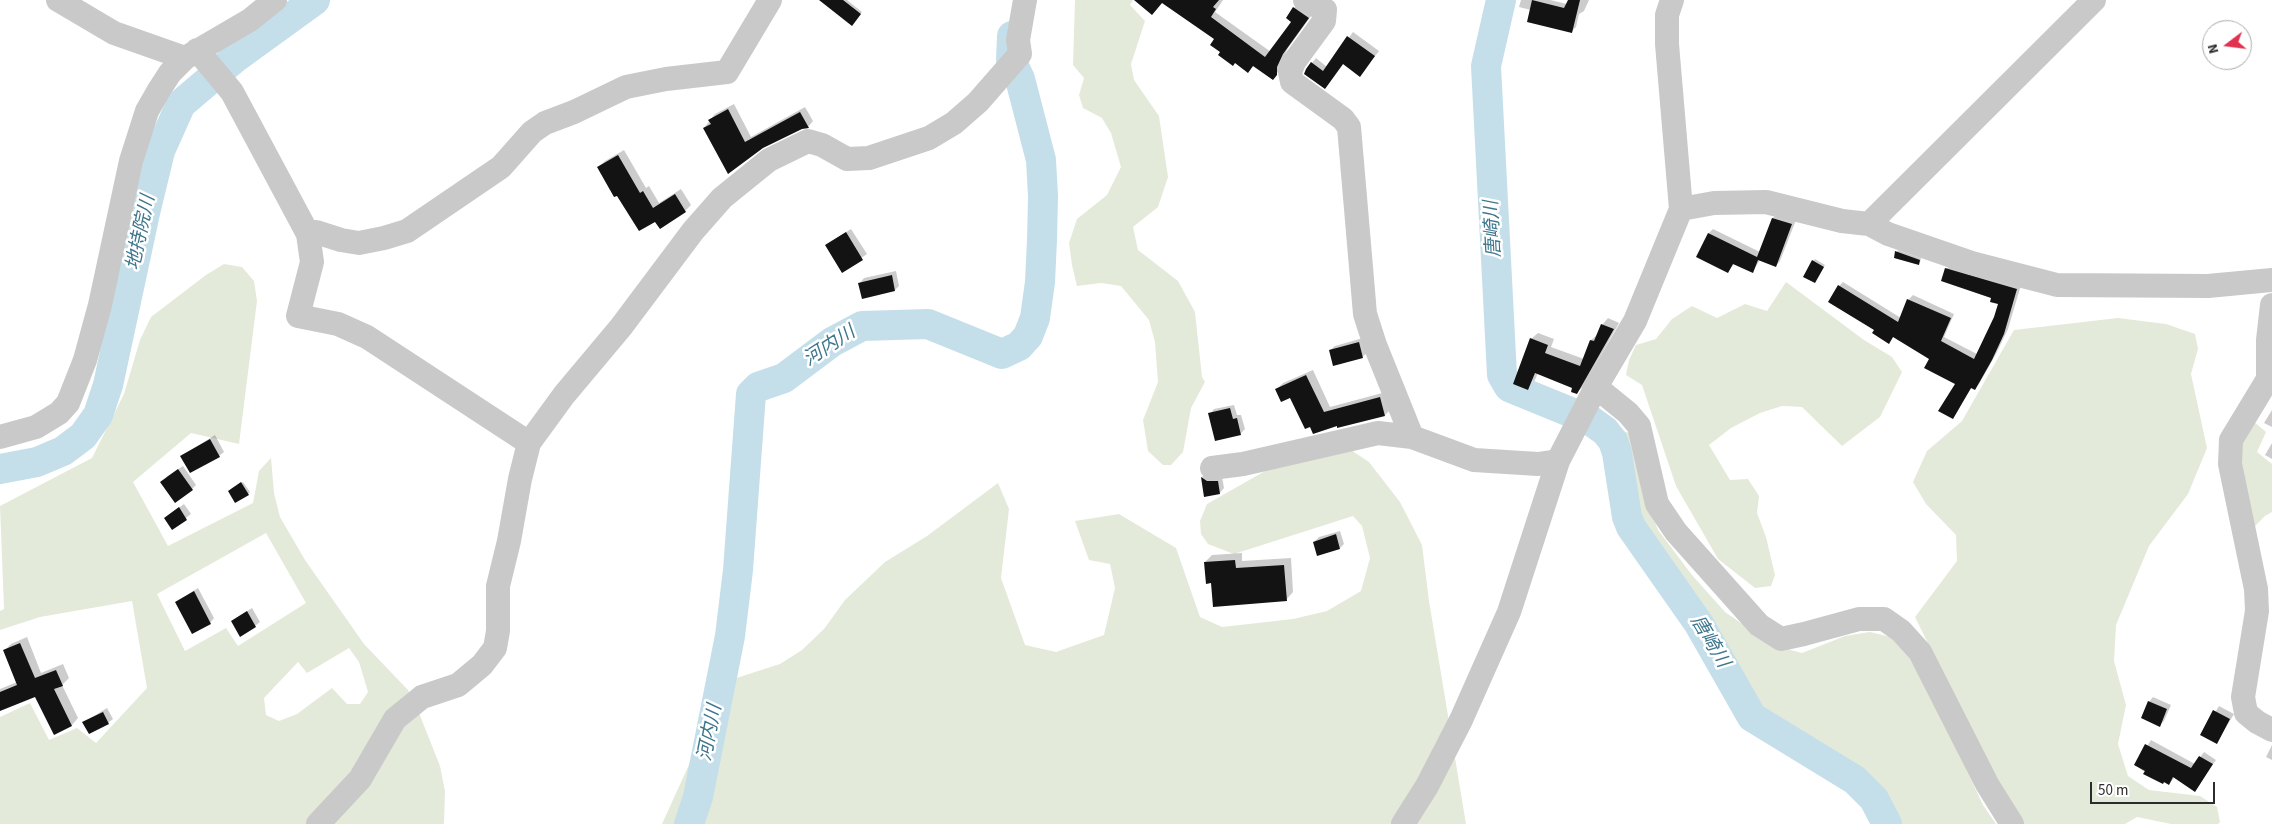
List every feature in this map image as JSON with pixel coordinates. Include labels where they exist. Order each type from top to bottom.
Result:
[{"type":"street","points":[[58,0],[114,33],[197,57],[232,92],[308,234],[312,262],[298,316],[338,324],[368,337],[529,443]]},
{"type":"street","points":[[0,436],[36,427],[59,413],[68,402],[85,360],[100,305],[124,189],[138,136],[147,111],[159,90],[170,73],[197,57],[275,0]]},
{"type":"street","points":[[308,234],[316,232],[341,240],[359,243],[407,231],[501,167],[532,132],[546,123],[626,87],[659,80],[727,72],[770,0]]},
{"type":"street","points":[[318,824],[360,779],[395,719],[422,697],[458,685],[482,665],[495,648],[498,631],[498,586],[529,443],[564,395],[622,327],[693,231],[722,198],[769,160],[808,141],[822,145],[847,159],[869,158],[929,138],[954,123],[972,107],[1020,54],[1018,40],[1025,0]]},
{"type":"street","points":[[1305,0],[1325,10],[1324,21],[1294,62],[1290,72],[1292,82],[1343,119],[1350,128],[1365,314],[1375,345],[1412,437]]},
{"type":"street","points":[[1403,824],[1427,786],[1462,720],[1509,612],[1558,461],[1596,387],[1635,321],[1682,209],[1668,44],[1667,14],[1672,0]]},
{"type":"street","points":[[1869,224],[2094,0]]},
{"type":"street","points":[[1682,209],[1714,203],[1766,202],[1842,221],[1869,224],[1888,234],[1972,263],[2057,285],[2208,286],[2272,280]]},
{"type":"street","points":[[2272,305],[2268,340],[2268,379],[2231,440],[2230,464],[2256,589],[2257,610],[2243,697],[2246,713],[2257,722],[2272,730]]},
{"type":"street","points":[[1596,387],[1628,413],[1639,426],[1657,504],[1676,532],[1759,625],[1781,639],[1859,619],[1884,619],[1902,632],[1920,652],[1986,784],[2012,824]]},
{"type":"street","points":[[1212,468],[1243,464],[1378,434],[1412,437],[1474,460],[1538,464],[1558,461]]},
{"type":"green space","points":[[1075,0],[1133,0],[1130,5],[1145,21],[1131,64],[1134,80],[1159,116],[1168,177],[1158,207],[1133,227],[1138,250],[1178,281],[1195,312],[1202,377],[1205,382],[1191,408],[1183,452],[1171,465],[1163,465],[1148,451],[1143,420],[1158,382],[1155,342],[1149,320],[1121,286],[1101,283],[1077,286],[1072,265],[1069,243],[1077,219],[1107,195],[1121,167],[1111,133],[1102,118],[1083,108],[1079,95],[1084,78],[1073,65]]},
{"type":"green space","points":[[224,264],[242,267],[254,281],[257,301],[239,444],[191,433],[133,482],[168,546],[253,503],[259,471],[271,458],[274,493],[280,517],[305,560],[364,644],[408,690],[419,713],[440,766],[445,791],[444,824],[0,824],[0,717],[30,703],[49,740],[77,728],[96,743],[147,688],[132,601],[40,617],[0,630],[0,611],[4,609],[0,506],[92,458],[124,394],[140,340],[151,317],[206,275]],"holes":[[[266,533],[306,603],[238,646],[226,628],[185,651],[157,594]],[[349,648],[359,662],[368,692],[360,704],[347,704],[332,688],[297,714],[279,721],[266,715],[264,698],[298,662],[307,673]]]},
{"type":"green space","points":[[1786,282],[1864,340],[1892,357],[1902,372],[1880,417],[1842,446],[1802,407],[1782,406],[1760,413],[1731,428],[1709,445],[1730,480],[1748,479],[1759,496],[1757,513],[1766,537],[1775,575],[1771,586],[1755,588],[1718,559],[1676,486],[1642,385],[1626,375],[1629,360],[1636,345],[1656,339],[1672,319],[1692,306],[1717,318],[1745,304],[1767,311]]},
{"type":"green space","points":[[2118,318],[2166,324],[2195,334],[2198,349],[2191,374],[2207,448],[2188,494],[2149,546],[2116,625],[2114,661],[2126,705],[2118,744],[2128,776],[2149,790],[2200,796],[2217,807],[2220,822],[2218,824],[2171,824],[2137,817],[2125,824],[2023,824],[1985,759],[1915,617],[1957,561],[1956,535],[1926,504],[1913,482],[1927,451],[1962,421],[2014,330]]},
{"type":"green space","points":[[2252,420],[2266,432],[2257,452],[2272,464],[2272,512],[2265,516],[2251,530],[2241,495],[2239,437]]},
{"type":"green space","points":[[1623,431],[1629,433],[1645,496],[1658,530],[1692,575],[1725,612],[1773,645],[1802,653],[1845,636],[1870,632],[1891,637],[1905,650],[1934,701],[1983,805],[1996,824],[1890,824],[1880,802],[1858,776],[1772,727],[1753,711],[1705,625],[1638,529],[1617,439],[1618,434]]},
{"type":"green space","points":[[1351,450],[1369,462],[1400,502],[1422,545],[1429,601],[1466,824],[662,824],[727,681],[780,664],[802,650],[824,629],[845,600],[885,562],[927,536],[998,483],[1009,509],[1001,578],[1025,645],[1056,652],[1104,635],[1115,588],[1110,564],[1089,560],[1075,521],[1119,514],[1176,548],[1200,617],[1222,627],[1293,619],[1327,611],[1361,591],[1370,558],[1362,526],[1353,516],[1234,554],[1208,544],[1201,534],[1200,521],[1207,504],[1281,462]]},
{"type":"building","points":[[819,0],[843,0],[861,14],[852,26]]},
{"type":"building","points":[[1134,0],[1219,0],[1213,7],[1216,9],[1211,17],[1265,57],[1291,22],[1286,18],[1293,7],[1309,18],[1283,54],[1277,67],[1277,75],[1273,80],[1253,66],[1248,73],[1235,63],[1233,66],[1218,55],[1220,52],[1210,45],[1214,39],[1162,3],[1152,15]]},
{"type":"building","points":[[1532,0],[1564,8],[1568,0],[1580,0],[1572,33],[1527,22]]},
{"type":"building","points":[[1347,36],[1375,56],[1360,77],[1343,64],[1325,89],[1304,74],[1311,62],[1323,71]]},
{"type":"building","points":[[728,109],[745,142],[800,112],[809,128],[802,129],[763,148],[728,174],[703,128],[711,124],[708,120]]},
{"type":"building","points":[[618,155],[640,193],[643,191],[653,208],[675,194],[686,212],[660,229],[655,222],[639,231],[617,196],[614,197],[597,167]]},
{"type":"building","points":[[1772,218],[1792,224],[1776,267],[1758,260],[1753,273],[1733,264],[1728,273],[1696,257],[1708,233],[1757,257]]},
{"type":"building","points":[[846,232],[863,260],[842,273],[825,245]]},
{"type":"building","points":[[1895,251],[1920,260],[1919,265],[1894,258]]},
{"type":"building","points":[[1812,260],[1824,267],[1815,283],[1803,277]]},
{"type":"building","points":[[1945,268],[2017,289],[2004,334],[1992,360],[1975,390],[1971,388],[1953,419],[1938,411],[1955,384],[1924,368],[1929,359],[1893,337],[1889,344],[1872,333],[1874,330],[1828,302],[1838,285],[1898,322],[1907,299],[1951,318],[1941,341],[1974,359],[1994,317],[1998,304],[1990,302],[1991,298],[1941,281]]},
{"type":"building","points":[[892,275],[895,291],[862,299],[858,283]]},
{"type":"building","points":[[1601,324],[1614,329],[1577,394],[1571,392],[1572,388],[1535,373],[1528,390],[1513,384],[1530,338],[1548,345],[1545,353],[1580,366],[1590,340],[1594,341]]},
{"type":"building","points":[[1359,342],[1363,358],[1333,366],[1329,350]]},
{"type":"building","points":[[1306,375],[1324,412],[1380,397],[1385,416],[1337,428],[1337,426],[1313,434],[1310,427],[1305,429],[1290,398],[1281,402],[1275,389]]},
{"type":"building","points":[[1230,408],[1233,419],[1237,418],[1241,435],[1215,441],[1208,413]]},
{"type":"building","points":[[210,439],[220,457],[190,473],[180,456]]},
{"type":"building","points":[[178,469],[193,490],[175,503],[160,482]]},
{"type":"building","points":[[1201,477],[1207,481],[1218,481],[1220,494],[1204,497]]},
{"type":"building","points":[[241,482],[249,495],[235,503],[228,491]]},
{"type":"building","points":[[179,507],[187,520],[172,530],[164,518]]},
{"type":"building","points":[[1336,534],[1340,549],[1317,556],[1313,542]]},
{"type":"building","points":[[1235,560],[1236,568],[1284,565],[1287,601],[1213,607],[1211,583],[1206,584],[1204,562]]},
{"type":"building","points":[[194,591],[211,624],[192,634],[175,602]]},
{"type":"building","points":[[247,611],[256,627],[240,637],[231,621]]},
{"type":"building","points":[[20,643],[35,678],[56,670],[63,686],[54,689],[72,726],[54,735],[35,697],[0,711],[0,692],[17,685],[3,650]]},
{"type":"building","points":[[2148,701],[2167,709],[2160,727],[2141,718]]},
{"type":"building","points":[[2213,710],[2230,719],[2217,744],[2200,735]]},
{"type":"building","points":[[103,712],[109,724],[89,734],[82,722]]},
{"type":"building","points":[[2145,744],[2191,768],[2199,756],[2213,764],[2195,792],[2173,777],[2169,785],[2164,782],[2163,784],[2143,774],[2145,771],[2134,765]]},
{"type":"waterway","name":"地持院川","points":[[0,469],[37,462],[63,451],[83,436],[98,415],[108,385],[160,151],[181,104],[235,58],[315,0]]},
{"type":"waterway","name":"唐崎川","points":[[1501,0],[1486,66],[1502,375],[1509,387],[1575,414]]},
{"type":"waterway","name":"河内川","points":[[689,824],[698,797],[730,636],[738,570],[751,394],[758,387],[784,378],[832,342],[862,326],[928,324],[1002,354],[1019,346],[1028,336],[1035,318],[1040,282],[1043,196],[1041,160],[1020,79],[1011,60],[1012,36]]},
{"type":"waterway","name":"唐崎川","points":[[1587,418],[1605,431],[1613,441],[1617,453],[1627,517],[1631,527],[1699,624],[1752,717],[1855,780],[1874,799],[1887,824]]}]
